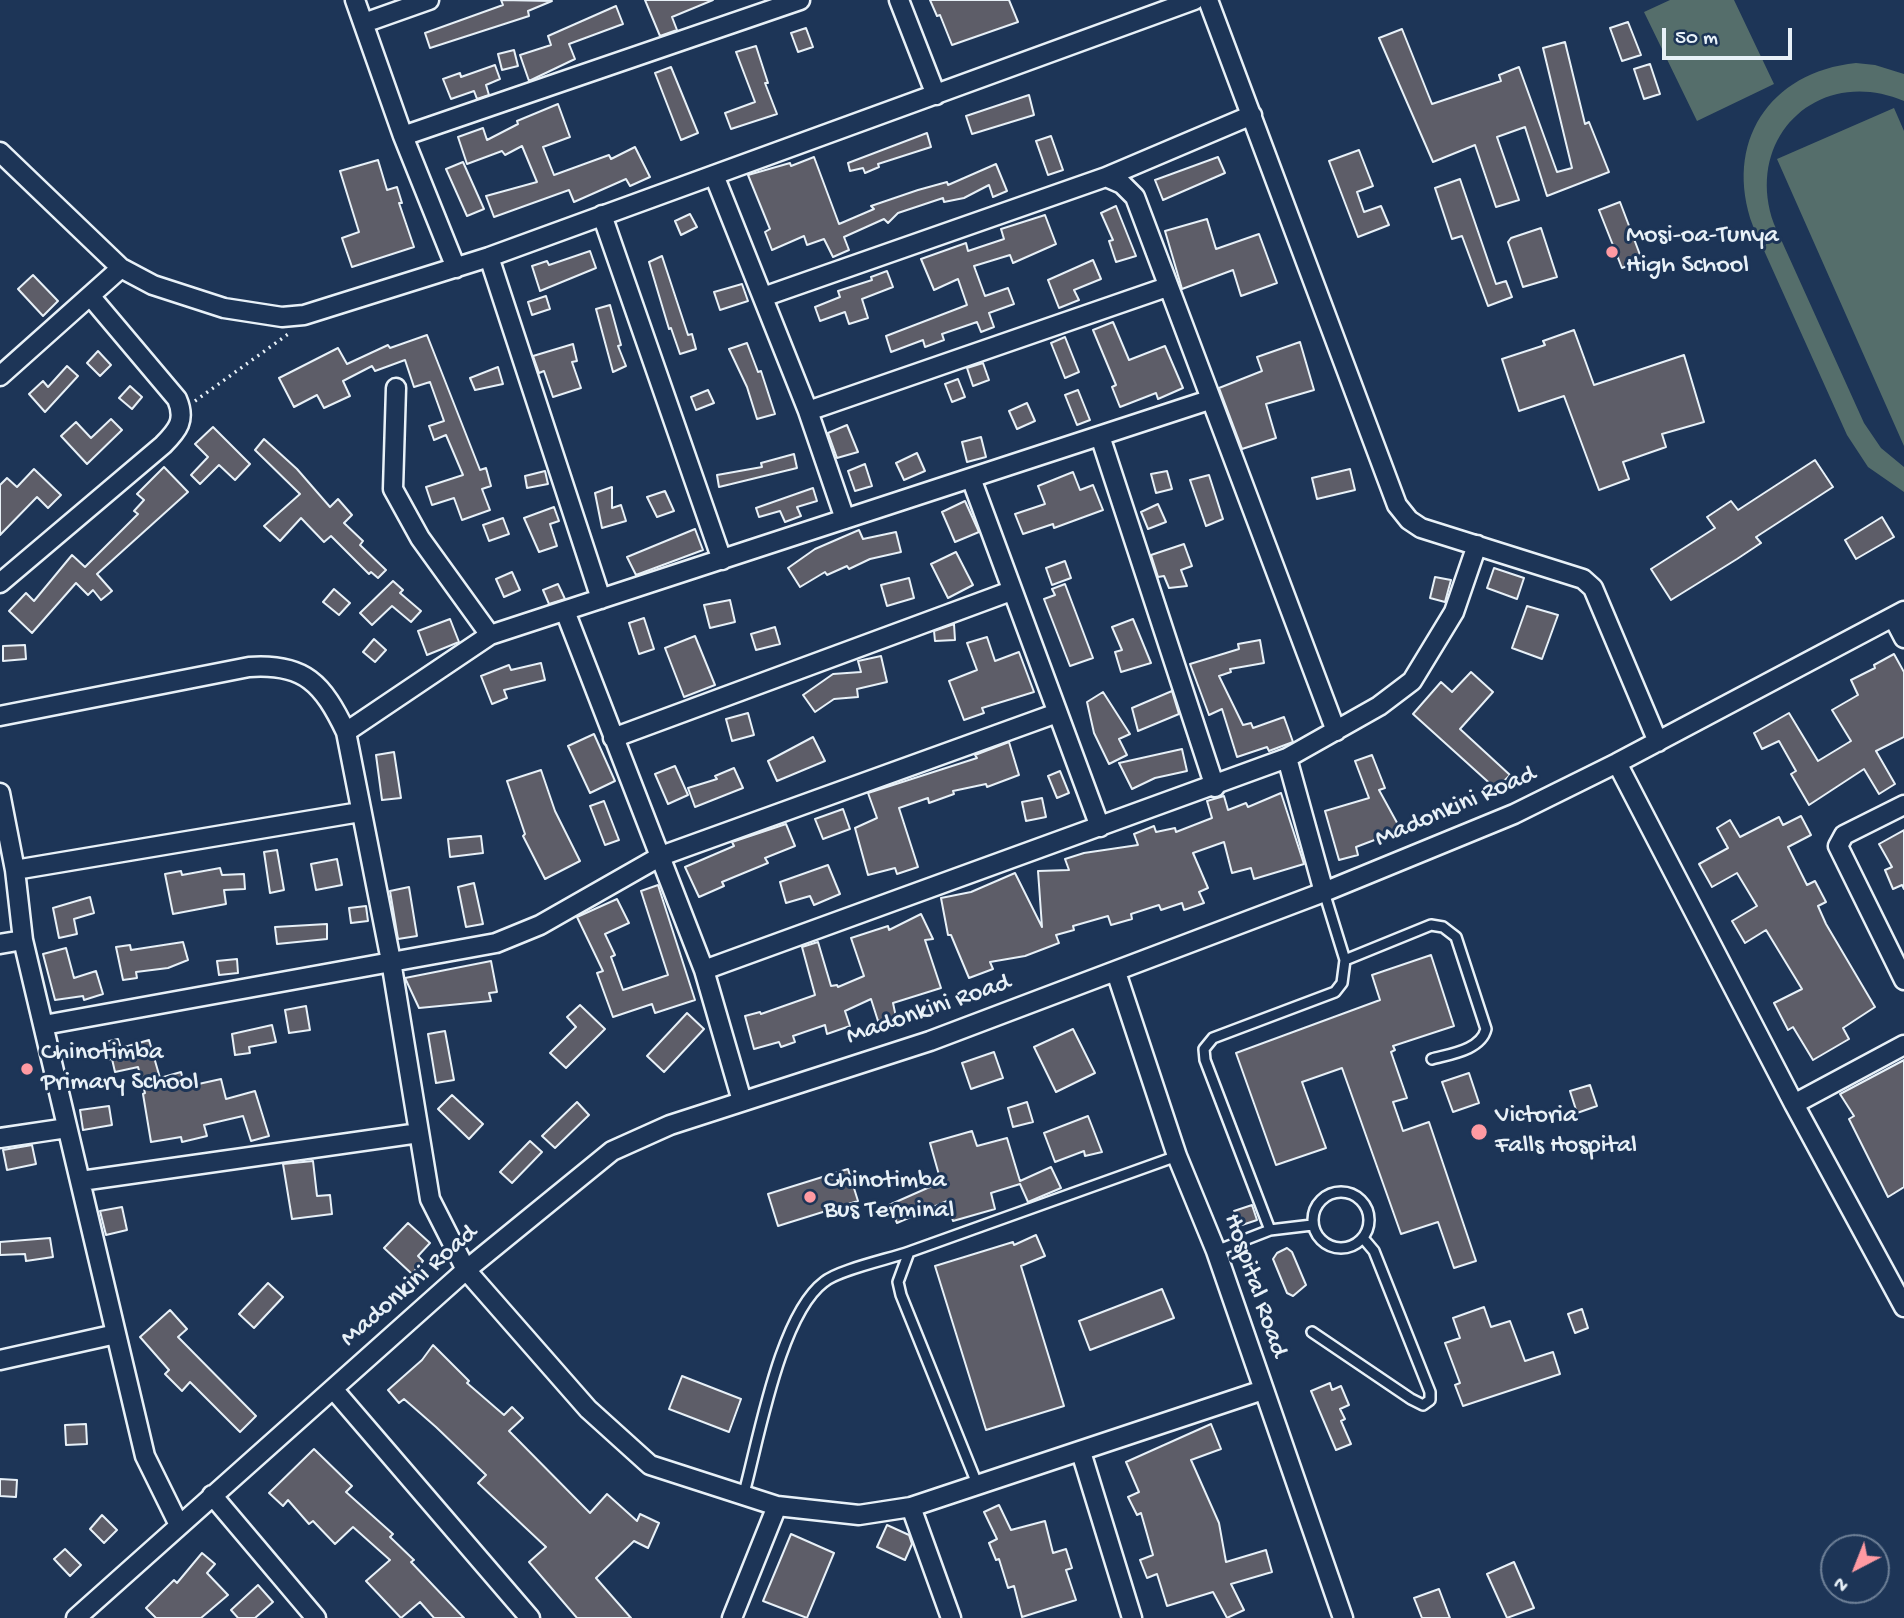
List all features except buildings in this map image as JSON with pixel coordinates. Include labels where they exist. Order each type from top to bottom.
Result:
[{"type":"street","points":[[355,0],[403,136],[456,268]]},
{"type":"street","points":[[364,23],[429,0]]},
{"type":"street","points":[[403,136],[800,0]]},
{"type":"street","points":[[899,0],[936,95]]},
{"type":"street","points":[[2,156],[121,268],[173,294],[224,308],[282,317],[304,315],[489,257],[1194,0]]},
{"type":"street","points":[[1208,0],[1397,505],[1409,520],[1421,528],[1583,579],[1593,588],[1658,742]]},
{"type":"street","points":[[763,297],[1106,177],[1252,115]]},
{"type":"street","points":[[714,175],[807,411],[845,519]]},
{"type":"street","points":[[1106,177],[1122,184],[1135,197],[1209,400],[1336,731]]},
{"type":"street","points":[[602,215],[722,559]]},
{"type":"street","points":[[489,257],[601,599]]},
{"type":"street","points":[[0,376],[121,268]]},
{"type":"street","points":[[807,411],[1167,288]]},
{"type":"street","points":[[0,583],[163,445],[182,423],[182,411],[177,399],[91,297]]},
{"type":"street","points":[[396,388],[393,489],[420,538],[490,635]]},
{"type":"street","points":[[346,732],[490,635],[1209,400]]},
{"type":"street","points":[[1100,436],[1215,787]]},
{"type":"street","points":[[971,478],[1100,827]]},
{"type":"street","points":[[704,970],[1215,787],[1287,758],[1379,706],[1412,681],[1454,612],[1476,545]]},
{"type":"street","points":[[613,738],[1011,591]]},
{"type":"street","points":[[565,611],[704,970],[743,1101]]},
{"type":"street","points":[[1898,614],[1904,638]]},
{"type":"street","name":"Madonkini Road","points":[[76,1618],[466,1270],[612,1151],[670,1125],[930,1041],[1116,972],[1324,892],[1514,814],[1617,764],[1898,614]]},
{"type":"street","points":[[0,716],[249,667],[275,665],[296,670],[318,685],[332,704],[346,732],[391,961],[430,1199],[466,1270],[588,1409],[650,1465],[744,1493],[777,1506],[859,1515],[911,1507],[1263,1390]]},
{"type":"street","points":[[44,1025],[496,943],[540,925],[660,856],[1057,713]]},
{"type":"street","points":[[1287,758],[1324,892]]},
{"type":"street","points":[[1617,764],[1794,1104],[1904,1307]]},
{"type":"street","points":[[0,793],[15,870],[23,940],[145,1457],[179,1525]]},
{"type":"street","points":[[1904,805],[1844,835],[1838,846],[1904,980]]},
{"type":"street","points":[[15,870],[360,812]]},
{"type":"street","points":[[0,944],[23,940]]},
{"type":"street","name":"Hospital Road","points":[[1116,972],[1177,1156],[1216,1251],[1343,1618]]},
{"type":"street","points":[[1794,1104],[1904,1045]]},
{"type":"street","points":[[0,1139],[67,1128]]},
{"type":"street","points":[[81,1181],[419,1133]]},
{"type":"street","points":[[0,1360],[116,1334]]},
{"type":"street","points":[[334,1390],[530,1618]]},
{"type":"street","points":[[1081,1452],[1132,1618]]},
{"type":"street","points":[[212,1494],[316,1618]]},
{"type":"street","points":[[732,1618],[777,1506]]},
{"type":"street","points":[[911,1507],[951,1618]]},
{"type":"street","points":[[92,1604],[104,1618]]},
{"type":"lane","points":[[1270,1230],[1205,1060],[1205,1049],[1213,1038],[1335,992],[1342,983],[1345,960],[1324,892]]},
{"type":"lane","points":[[1345,960],[1431,925],[1443,926],[1456,937],[1486,1029],[1484,1037],[1477,1043],[1432,1059]]},
{"type":"lane","points":[[744,1493],[788,1330],[803,1302],[825,1280],[1177,1156]]},
{"type":"lane","points":[[1349,1192],[1364,1204],[1369,1223],[1363,1238],[1342,1248],[1324,1242],[1312,1225],[1315,1206],[1329,1193],[1349,1192]]},
{"type":"lane","points":[[1216,1251],[1270,1230],[1312,1225]]},
{"type":"lane","points":[[1312,1332],[1410,1399],[1423,1405],[1430,1400],[1430,1392],[1382,1269],[1363,1238]]},
{"type":"lane","points":[[909,1252],[898,1282],[901,1295],[978,1486]]},
{"type":"path","points":[[182,411],[289,335],[304,315]]},
{"type":"green space","points":[[1670,0],[1734,0],[1774,84],[1697,121],[1644,12]]},
{"type":"green space","points":[[1856,63],[1875,65],[1904,74],[1904,101],[1873,92],[1843,93],[1817,101],[1796,116],[1779,137],[1769,163],[1767,192],[1774,224],[1864,423],[1881,448],[1904,467],[1904,492],[1868,467],[1847,435],[1753,226],[1745,196],[1744,167],[1749,140],[1761,117],[1777,97],[1799,81],[1825,69]]},
{"type":"green space","points":[[1894,108],[1904,131],[1904,446],[1777,159]]},
{"type":"place","name":"Mosi-oa-Tunya High School","points":[[1612,252]]},
{"type":"place","name":"Chinotimba Primary School","points":[[27,1069]]},
{"type":"place","name":"Victoria Falls Hospital","points":[[1479,1132]]},
{"type":"place","name":"Chinotimba Bus Terminal","points":[[810,1197]]}]
